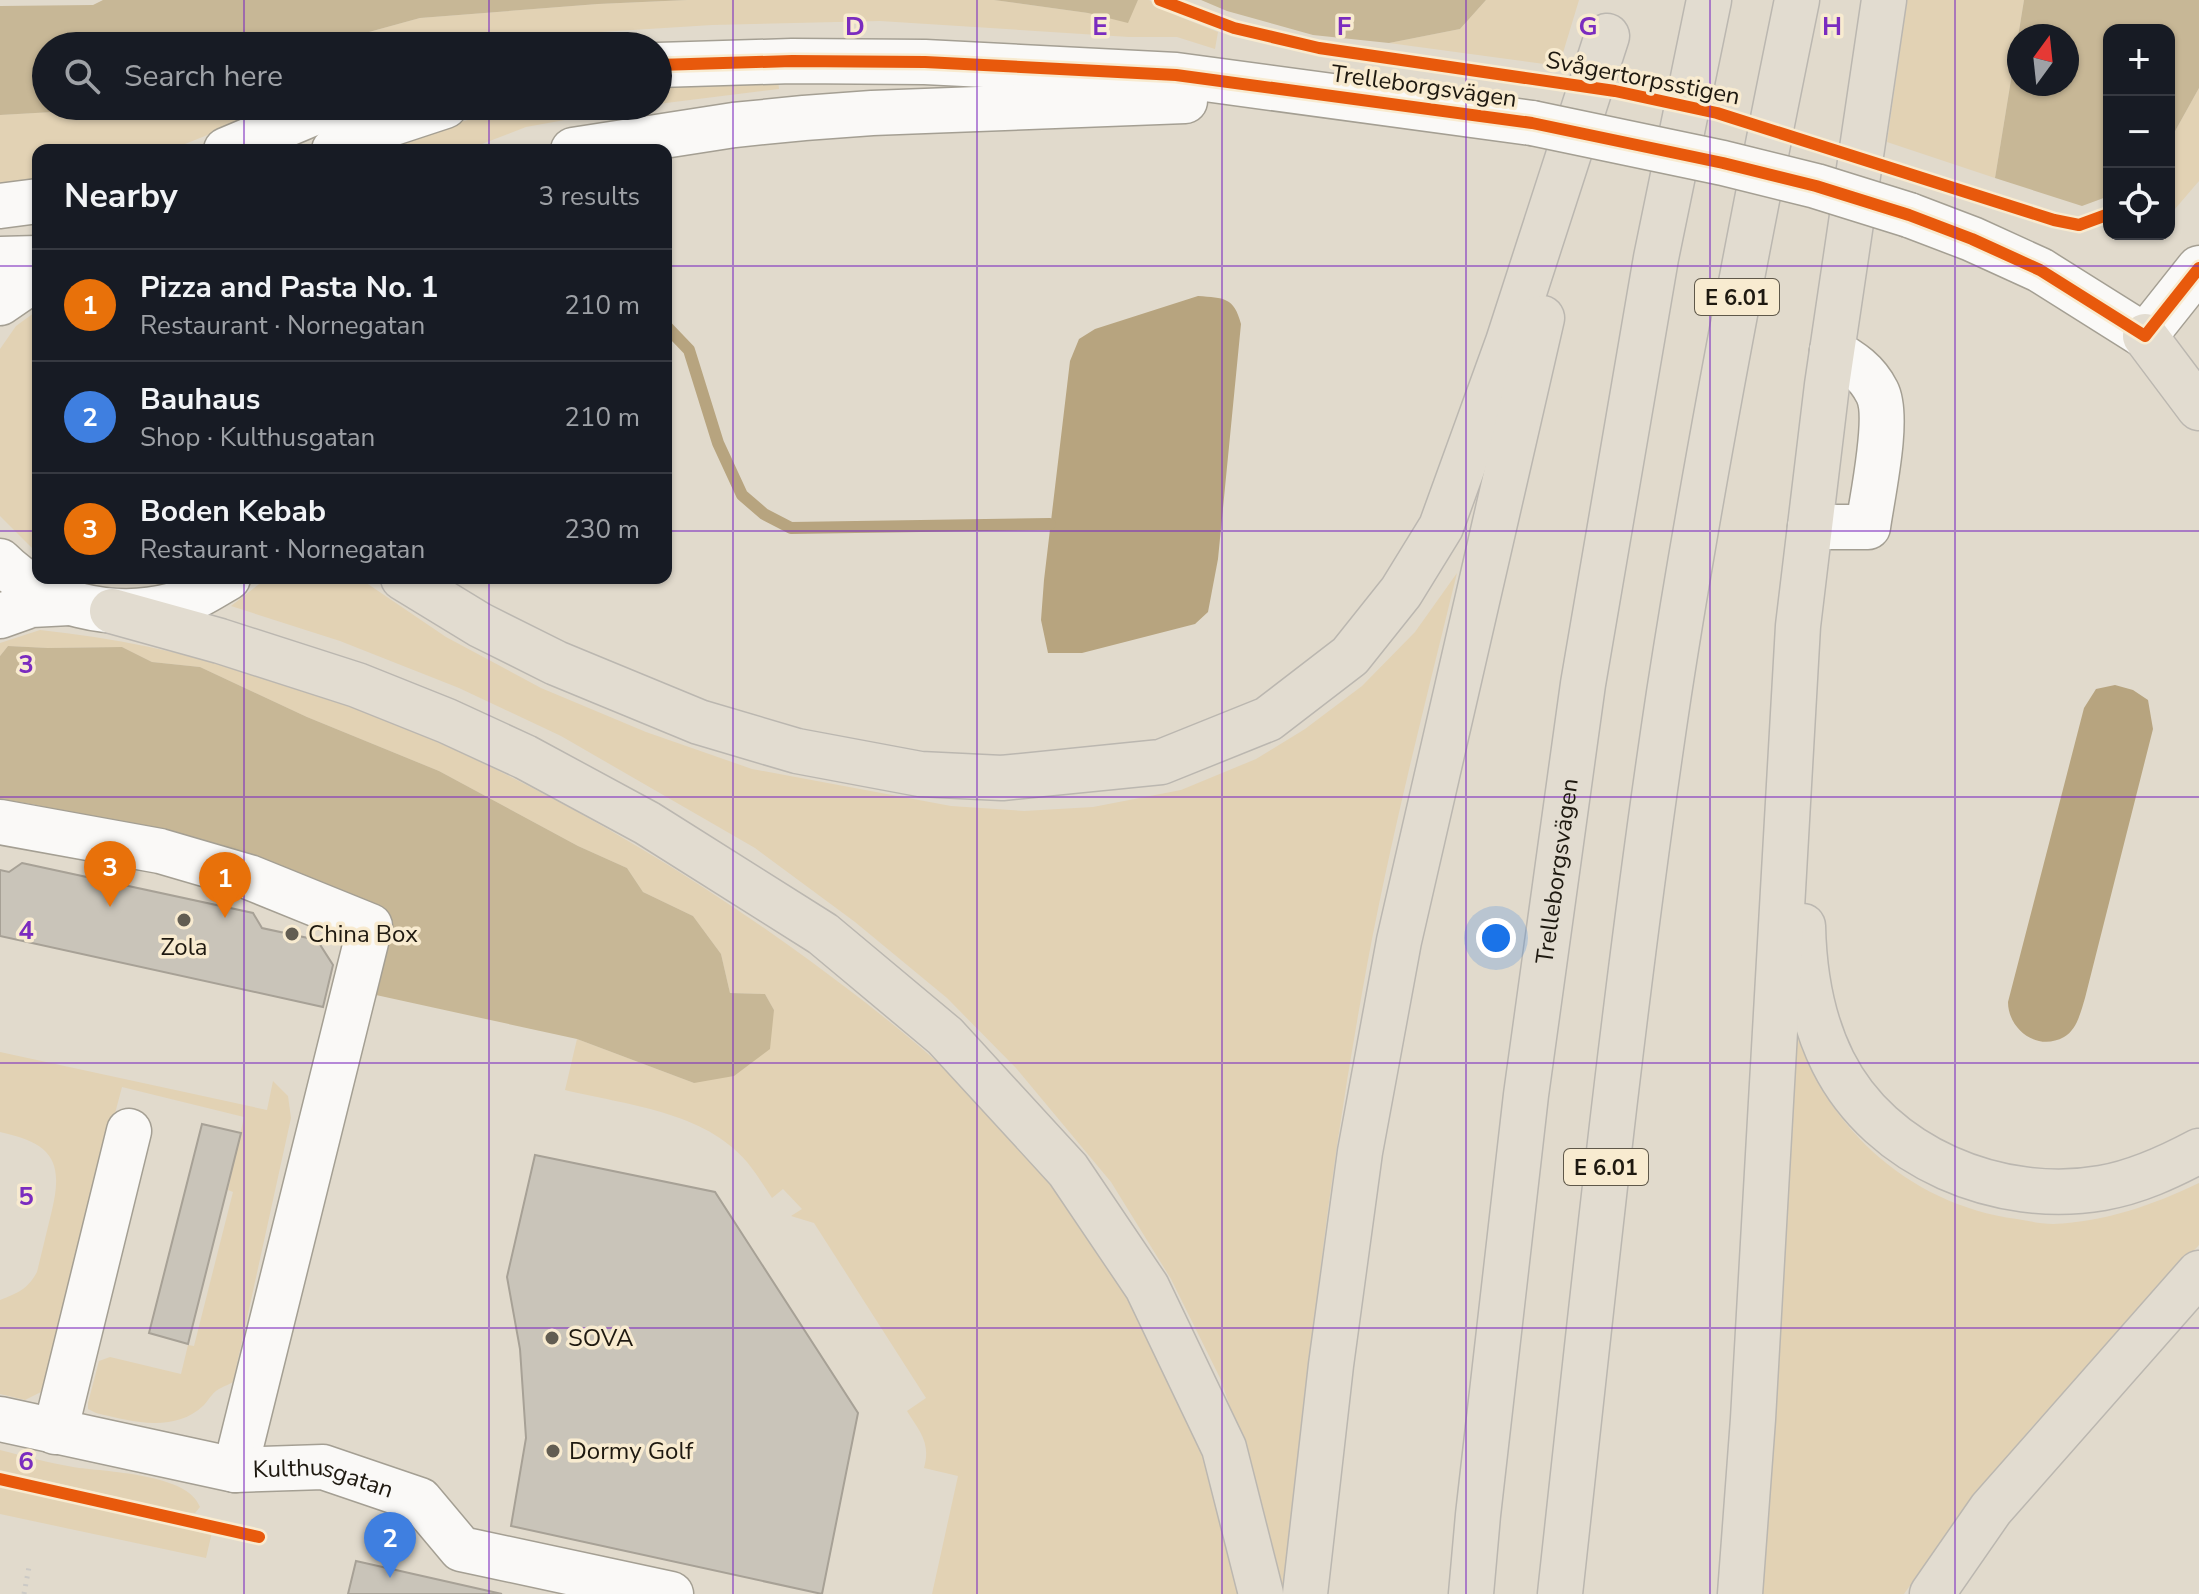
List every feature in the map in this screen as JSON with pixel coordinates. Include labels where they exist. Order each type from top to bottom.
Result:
[{"type":"highway","name":"Trelleborgsvägen","points":[[1471,1594],[1526,1095],[1583,684],[1656,258],[1709,0]]},
{"type":"highway","name":"E 6.01","points":[[1560,1594],[1610,1131],[1670,692],[1739,284],[1797,0]]},
{"type":"highway","points":[[1740,1594],[1753,1419],[1798,626],[1832,351],[1884,0]]},
{"type":"highway","points":[[413,584],[518,645],[686,717],[797,751],[920,774],[1002,778],[1161,762],[1268,719],[1350,656],[1401,592],[1441,527],[1508,342],[1612,18]]},
{"type":"highway","points":[[1305,1594],[1331,1365],[1358,1167],[1399,941],[1612,18]]},
{"type":"highway","points":[[2145,336],[2199,371]]},
{"type":"highway","points":[[2145,336],[2199,408]]},
{"type":"highway","points":[[112,611],[344,680],[447,721],[525,757],[647,823],[823,934],[945,1036],[1068,1170],[1147,1287],[1224,1448],[1261,1594]]},
{"type":"highway","points":[[1798,626],[1803,946],[1819,1029],[1834,1064],[1852,1092],[1872,1116],[1897,1138],[1976,1180],[2005,1187],[2052,1192],[2104,1187],[2168,1167],[2199,1151]]},
{"type":"highway","points":[[1932,1594],[1991,1509],[2199,1273]]},
{"type":"street","name":"Trelleborgsvägen","points":[[672,65],[925,62],[1176,75],[1532,123],[1723,163],[1816,186],[1909,215],[2040,270],[2145,336]]},
{"type":"street","name":"Trelleborgsvägen","points":[[612,144],[734,125],[872,113],[1162,101],[1356,100]]},
{"type":"street","points":[[240,144],[297,120]]},
{"type":"street","points":[[343,144],[357,135],[403,120]]},
{"type":"street","points":[[0,206],[32,202]]},
{"type":"street","points":[[0,259],[32,258]]},
{"type":"street","points":[[2145,336],[2199,268]]},
{"type":"street","points":[[0,303],[32,281]]},
{"type":"street","points":[[1810,527],[1868,527],[1883,422],[1879,394],[1857,365],[1832,351]]},
{"type":"street","points":[[0,561],[38,590],[69,603],[112,611],[143,611],[173,605],[218,584]]},
{"type":"street","points":[[0,616],[31,605],[69,603]]},
{"type":"street","points":[[0,822],[160,851],[249,877],[370,926],[235,1470]]},
{"type":"street","points":[[55,1432],[129,1131]]},
{"type":"street","name":"Kulthusgatan","points":[[0,1419],[235,1470],[323,1467],[420,1500],[461,1549],[671,1594]]},
{"type":"path","points":[[24,1594],[29,1567]]},
{"type":"shaded area","points":[[103,0],[687,0],[420,18],[369,32],[32,32],[32,113],[0,115],[0,6],[93,5]]},
{"type":"shaded area","points":[[688,0],[994,0],[1088,13],[1127,22],[1138,0],[1149,0],[1218,32],[1215,49],[1177,37],[1129,37],[880,21],[712,25],[601,32],[369,32],[420,18]]},
{"type":"shaded area","points":[[994,0],[1138,0],[1128,23],[1088,13]]},
{"type":"shaded area","points":[[1201,0],[1486,0],[1460,29],[1389,43],[1313,35],[1227,11]]},
{"type":"shaded area","points":[[1486,0],[1579,0],[1559,66],[1389,43],[1460,29]]},
{"type":"shaded area","points":[[1907,0],[2024,0],[2020,24],[2007,24],[2008,96],[1995,178],[1887,142]]},
{"type":"shaded area","points":[[2024,0],[2199,0],[2199,88],[2175,131],[2175,24],[2103,24],[2103,198],[2082,206],[1995,178],[2008,96],[2079,96],[2079,24],[2020,24]]},
{"type":"shaded area","points":[[778,78],[779,89],[672,102],[672,86]]},
{"type":"shaded area","points":[[2199,88],[2199,181],[2175,209],[2175,168],[2175,131]]},
{"type":"shaded area","points":[[32,113],[32,120],[245,120],[185,144],[32,144],[32,180],[0,186],[0,115]]},
{"type":"shaded area","points":[[469,120],[565,120],[526,127],[482,144],[390,144]]},
{"type":"shaded area","points":[[1198,296],[1227,301],[1235,309],[1241,324],[1218,559],[1208,612],[1195,624],[1082,653],[1048,653],[1041,620],[1044,580],[1070,361],[1079,339],[1095,329]]},
{"type":"shaded area","points":[[32,314],[32,548],[0,516],[0,349],[16,326]]},
{"type":"shaded area","points":[[1457,573],[1394,834],[1349,1068],[1318,1292],[1289,1594],[1281,1594],[1278,1567],[1256,1481],[1220,1378],[1171,1279],[1111,1182],[1016,1068],[947,998],[855,922],[755,848],[561,736],[459,688],[340,641],[231,606],[259,584],[368,584],[446,637],[541,688],[646,732],[752,769],[951,806],[1024,811],[1093,807],[1181,790],[1256,759],[1305,729],[1362,686],[1415,632]]},
{"type":"shaded area","points":[[40,630],[143,646],[245,671],[346,705],[445,746],[542,793],[635,845],[724,901],[871,1007],[989,1110],[1041,1167],[1098,1248],[1151,1333],[1172,1375],[1214,1482],[1241,1594],[932,1594],[958,1476],[924,1468],[925,1445],[907,1411],[926,1398],[814,1223],[791,1216],[802,1209],[783,1189],[772,1198],[747,1162],[709,1131],[663,1112],[565,1090],[577,1039],[694,1083],[774,1010],[765,994],[730,993],[721,954],[693,916],[643,892],[627,868],[578,846],[439,771],[307,717],[200,667],[152,662],[122,647],[8,646],[0,656],[0,643]]},
{"type":"shaded area","points":[[8,646],[122,647],[152,662],[200,667],[307,717],[439,771],[578,846],[627,868],[643,892],[693,916],[721,954],[730,993],[765,994],[774,1010],[770,1049],[734,1076],[694,1083],[577,1039],[376,995],[379,965],[232,854],[36,805],[0,799],[0,656]]},
{"type":"shaded area","points":[[2115,685],[2133,690],[2148,700],[2153,729],[2080,1014],[2064,1037],[2044,1042],[2034,1040],[2013,1021],[2008,1002],[2084,708],[2096,689]]},
{"type":"shaded area","points":[[1789,1009],[1802,1049],[1820,1086],[1843,1120],[1871,1150],[1902,1175],[1938,1195],[1976,1210],[2053,1224],[2091,1220],[2128,1211],[2199,1183],[2199,1245],[2030,1429],[1959,1516],[1904,1594],[1758,1594]]},
{"type":"shaded area","points":[[0,1052],[267,1110],[273,1081],[288,1096],[291,1118],[233,1382],[216,1391],[192,1414],[166,1422],[137,1422],[96,1413],[88,1409],[88,1403],[99,1361],[110,1357],[181,1374],[188,1345],[194,1346],[233,1192],[228,1190],[244,1117],[122,1087],[41,1392],[25,1400],[0,1394],[0,1300],[22,1290],[37,1272],[52,1210],[56,1178],[50,1156],[42,1148],[0,1132]]},
{"type":"shaded area","points":[[0,1450],[64,1465],[163,1481],[192,1496],[200,1507],[195,1513],[183,1512],[0,1470]]},
{"type":"shaded area","points":[[0,1485],[212,1532],[206,1558],[0,1514]]},
{"type":"building","points":[[22,863],[253,913],[262,928],[317,940],[333,965],[323,1007],[0,936],[0,870],[9,872]]},
{"type":"building","points":[[202,1124],[241,1133],[188,1344],[149,1333]]},
{"type":"building","points":[[535,1155],[715,1192],[858,1413],[822,1594],[511,1526],[526,1438],[520,1349],[507,1277]]},
{"type":"building","points":[[356,1561],[502,1594],[348,1594]]},
{"type":"waterway","points":[[672,332],[689,350],[718,443],[742,495],[764,514],[791,528],[1050,524]]},
{"type":"cycle path","name":"Svågertorpsstigen","points":[[1160,0],[1234,28],[1319,48],[1615,91],[1717,113],[2054,220],[2079,225],[2103,216]]},
{"type":"cycle path","points":[[672,65],[925,62],[1176,75],[1532,123],[1723,163],[1816,186],[1909,215],[2040,270],[2145,336],[2199,268]]},
{"type":"cycle path","points":[[0,1479],[259,1537]]},
{"type":"place","name":"Boden Kebab","points":[[110,907]]},
{"type":"place","name":"Pizza and Pasta No. 1","points":[[225,918]]},
{"type":"place","name":"Zola","points":[[184,920]]},
{"type":"place","name":"China Box","points":[[292,934]]},
{"type":"place","name":"SOVA","points":[[552,1338]]},
{"type":"place","name":"Dormy Golf","points":[[553,1451]]},
{"type":"place","name":"Bauhaus","points":[[390,1578]]}]
